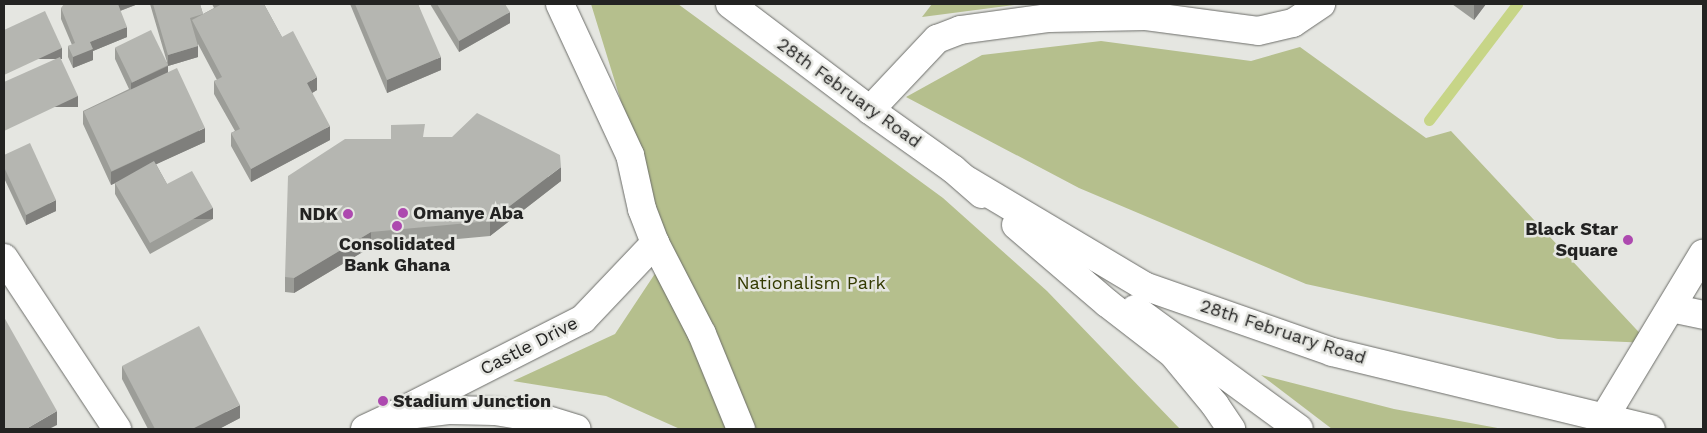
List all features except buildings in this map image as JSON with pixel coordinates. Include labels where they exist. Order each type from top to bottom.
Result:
[{"type":"main road","points":[[560,4],[630,155],[642,209],[655,243],[702,334],[741,429]]},
{"type":"main road","name":"28th February Road","points":[[730,4],[870,110],[968,181],[1144,286],[1332,352],[1651,429]]},
{"type":"main road","points":[[870,110],[937,39],[955,32],[1049,18],[1146,16],[1258,31],[1294,23],[1321,4]]},
{"type":"main road","points":[[968,181],[1025,228],[1299,429]]},
{"type":"main road","name":"28th February Road","points":[[968,181],[1107,304],[1173,354],[1215,405],[1231,429]]},
{"type":"main road","name":"Castle Drive","points":[[365,429],[583,319],[655,243]]},
{"type":"main road","points":[[1604,418],[1703,254]]},
{"type":"main road","points":[[4,258],[117,429]]},
{"type":"main road","points":[[1671,308],[1703,315]]},
{"type":"main road","points":[[391,417],[449,410],[495,411],[544,419],[576,429]]},
{"type":"green space","name":"Nationalism Park","points":[[591,4],[678,4],[943,198],[1047,291],[1180,429],[680,429],[606,396],[513,381],[615,334],[668,254]]},
{"type":"green space","points":[[932,4],[1022,4],[922,17]]},
{"type":"green space","points":[[1101,41],[1251,61],[1300,47],[1426,138],[1451,131],[1649,343],[1558,339],[1306,284],[1079,188],[906,97],[982,55]]},
{"type":"green space","points":[[1261,375],[1394,409],[1503,429],[1332,429]]},
{"type":"waterway","points":[[1429,120],[1517,4]]},
{"type":"place","name":"Omanye Aba","points":[[403,213]]},
{"type":"place","name":"NDK","points":[[348,214]]},
{"type":"place","name":"Consolidated Bank Ghana","points":[[397,226]]},
{"type":"place","name":"Black Star Square","points":[[1628,240]]},
{"type":"place","name":"Stadium Junction","points":[[383,401]]}]
